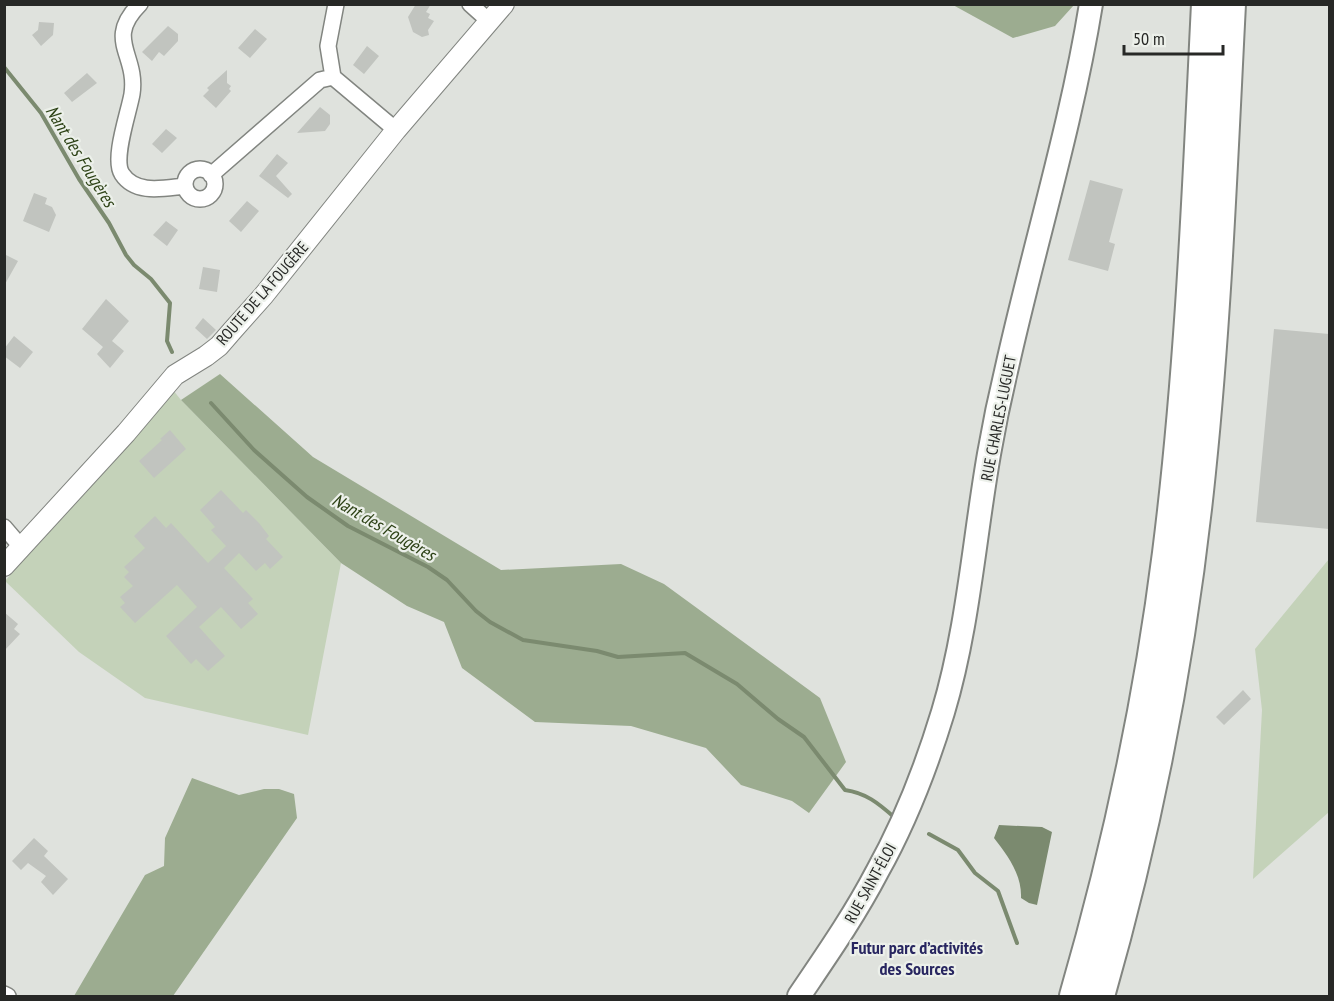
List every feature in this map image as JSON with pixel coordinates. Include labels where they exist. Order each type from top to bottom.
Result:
[{"type":"highway","points":[[1074,996],[1106,877],[1130,769],[1144,700],[1167,553],[1186,361],[1206,4]]},
{"type":"highway","points":[[1100,996],[1138,847],[1155,769],[1168,704],[1192,550],[1211,364],[1231,4]]},
{"type":"main road","name":"RUE CHARLES-LUGUET","points":[[899,830],[913,800],[943,711],[959,643],[993,433],[1007,367],[1068,125],[1091,4]]},
{"type":"main road","name":"RUE SAINT-ÉLOI","points":[[799,996],[846,927],[899,830]]},
{"type":"street","points":[[140,4],[129,15],[122,34],[130,62],[132,91],[118,160],[120,172],[130,183],[147,190],[186,186]]},
{"type":"street","points":[[336,4],[328,46],[333,77],[396,130]]},
{"type":"street","points":[[470,4],[490,21]]},
{"type":"street","name":"ROUTE DE LA FOUGÈRE","points":[[4,566],[126,433],[175,375],[219,346],[264,295],[396,130],[504,4]]},
{"type":"street","points":[[211,175],[320,80],[333,77]]},
{"type":"street","points":[[203,170],[211,175],[215,184],[212,193],[204,199],[190,195],[186,186],[187,177],[194,171],[203,170]]},
{"type":"street","points":[[4,526],[22,548]]},
{"type":"shaded area","points":[[1074,4],[1055,26],[1013,38],[953,5]]},
{"type":"shaded area","points":[[220,374],[313,457],[501,570],[621,564],[664,584],[820,698],[846,762],[809,813],[792,801],[741,785],[706,748],[631,726],[535,722],[462,668],[444,622],[407,606],[341,563],[181,400]]},
{"type":"shaded area","points":[[173,390],[341,563],[308,735],[145,698],[79,652],[5,581]]},
{"type":"shaded area","points":[[1329,559],[1329,812],[1253,879],[1262,710],[1255,649]]},
{"type":"shaded area","points":[[192,778],[239,795],[264,789],[279,789],[294,794],[297,818],[173,996],[74,996],[145,875],[164,866],[165,838]]},
{"type":"shaded area","points":[[999,825],[1042,827],[1052,832],[1037,905],[1021,898],[1016,873],[1009,858],[994,838]]},
{"type":"building","points":[[416,4],[431,4],[426,12],[430,14],[428,18],[434,21],[428,30],[429,35],[422,37],[413,32],[408,17]]},
{"type":"building","points":[[39,22],[54,23],[53,35],[41,46],[32,35],[38,30]]},
{"type":"building","points":[[168,26],[178,34],[178,41],[164,56],[159,52],[152,61],[142,52]]},
{"type":"building","points":[[255,29],[267,39],[250,58],[238,48]]},
{"type":"building","points":[[367,46],[379,56],[364,74],[353,65]]},
{"type":"building","points":[[227,70],[227,83],[231,86],[229,89],[231,91],[216,108],[203,96],[209,90],[207,88]]},
{"type":"building","points":[[87,73],[97,83],[72,102],[64,93]]},
{"type":"building","points":[[320,107],[330,115],[330,124],[325,131],[297,133]]},
{"type":"building","points":[[166,129],[177,138],[162,153],[152,144]]},
{"type":"building","points":[[277,154],[288,163],[276,176],[292,194],[288,198],[259,176]]},
{"type":"building","points":[[1090,180],[1123,189],[1109,242],[1115,244],[1108,271],[1068,260]]},
{"type":"building","points":[[34,193],[47,198],[45,204],[52,207],[56,215],[49,232],[23,221]]},
{"type":"building","points":[[247,201],[259,211],[241,232],[229,221]]},
{"type":"building","points":[[166,221],[178,230],[167,246],[153,235]]},
{"type":"building","points":[[4,254],[18,261],[4,286]]},
{"type":"building","points":[[203,267],[220,270],[217,292],[199,289]]},
{"type":"building","points":[[106,299],[129,321],[112,341],[124,351],[110,368],[97,354],[103,347],[82,329]]},
{"type":"building","points":[[203,318],[216,330],[207,339],[195,328]]},
{"type":"building","points":[[1274,329],[1329,334],[1329,529],[1256,522]]},
{"type":"building","points":[[14,336],[33,352],[20,368],[4,356],[4,349]]},
{"type":"building","points":[[170,430],[186,449],[154,478],[139,461]]},
{"type":"building","points":[[221,490],[243,513],[246,510],[259,523],[269,536],[266,539],[283,557],[270,569],[265,563],[256,571],[239,553],[224,568],[253,599],[248,603],[258,614],[241,629],[221,607],[199,627],[225,656],[208,671],[196,659],[191,664],[166,636],[197,607],[177,585],[135,623],[120,607],[125,603],[120,597],[133,586],[124,577],[129,572],[124,567],[145,548],[134,536],[155,516],[166,528],[171,523],[208,563],[226,546],[211,530],[215,527],[200,510]]},
{"type":"building","points":[[4,612],[18,624],[14,629],[20,634],[4,651]]},
{"type":"building","points":[[1243,690],[1251,699],[1224,725],[1216,717]]},
{"type":"building","points":[[34,838],[48,851],[44,856],[68,879],[53,895],[41,882],[46,876],[28,863],[21,870],[12,861]]},
{"type":"waterway","name":"Nant des Fougères","points":[[4,67],[41,113],[79,179],[109,223],[126,255],[151,279],[170,303],[167,341],[172,352]]},
{"type":"waterway","name":"Nant des Fougères","points":[[211,403],[254,450],[307,497],[348,526],[428,567],[447,580],[476,611],[490,622],[523,640],[597,651],[618,657],[685,653],[737,684],[778,719],[804,737],[845,790],[871,799],[894,817]]},
{"type":"waterway","name":"Nant des Fougères","points":[[929,834],[958,850],[975,873],[998,891],[1017,943]]},
{"type":"district","name":"Futur parc d’activités des Sources","points":[[917,957]]}]
